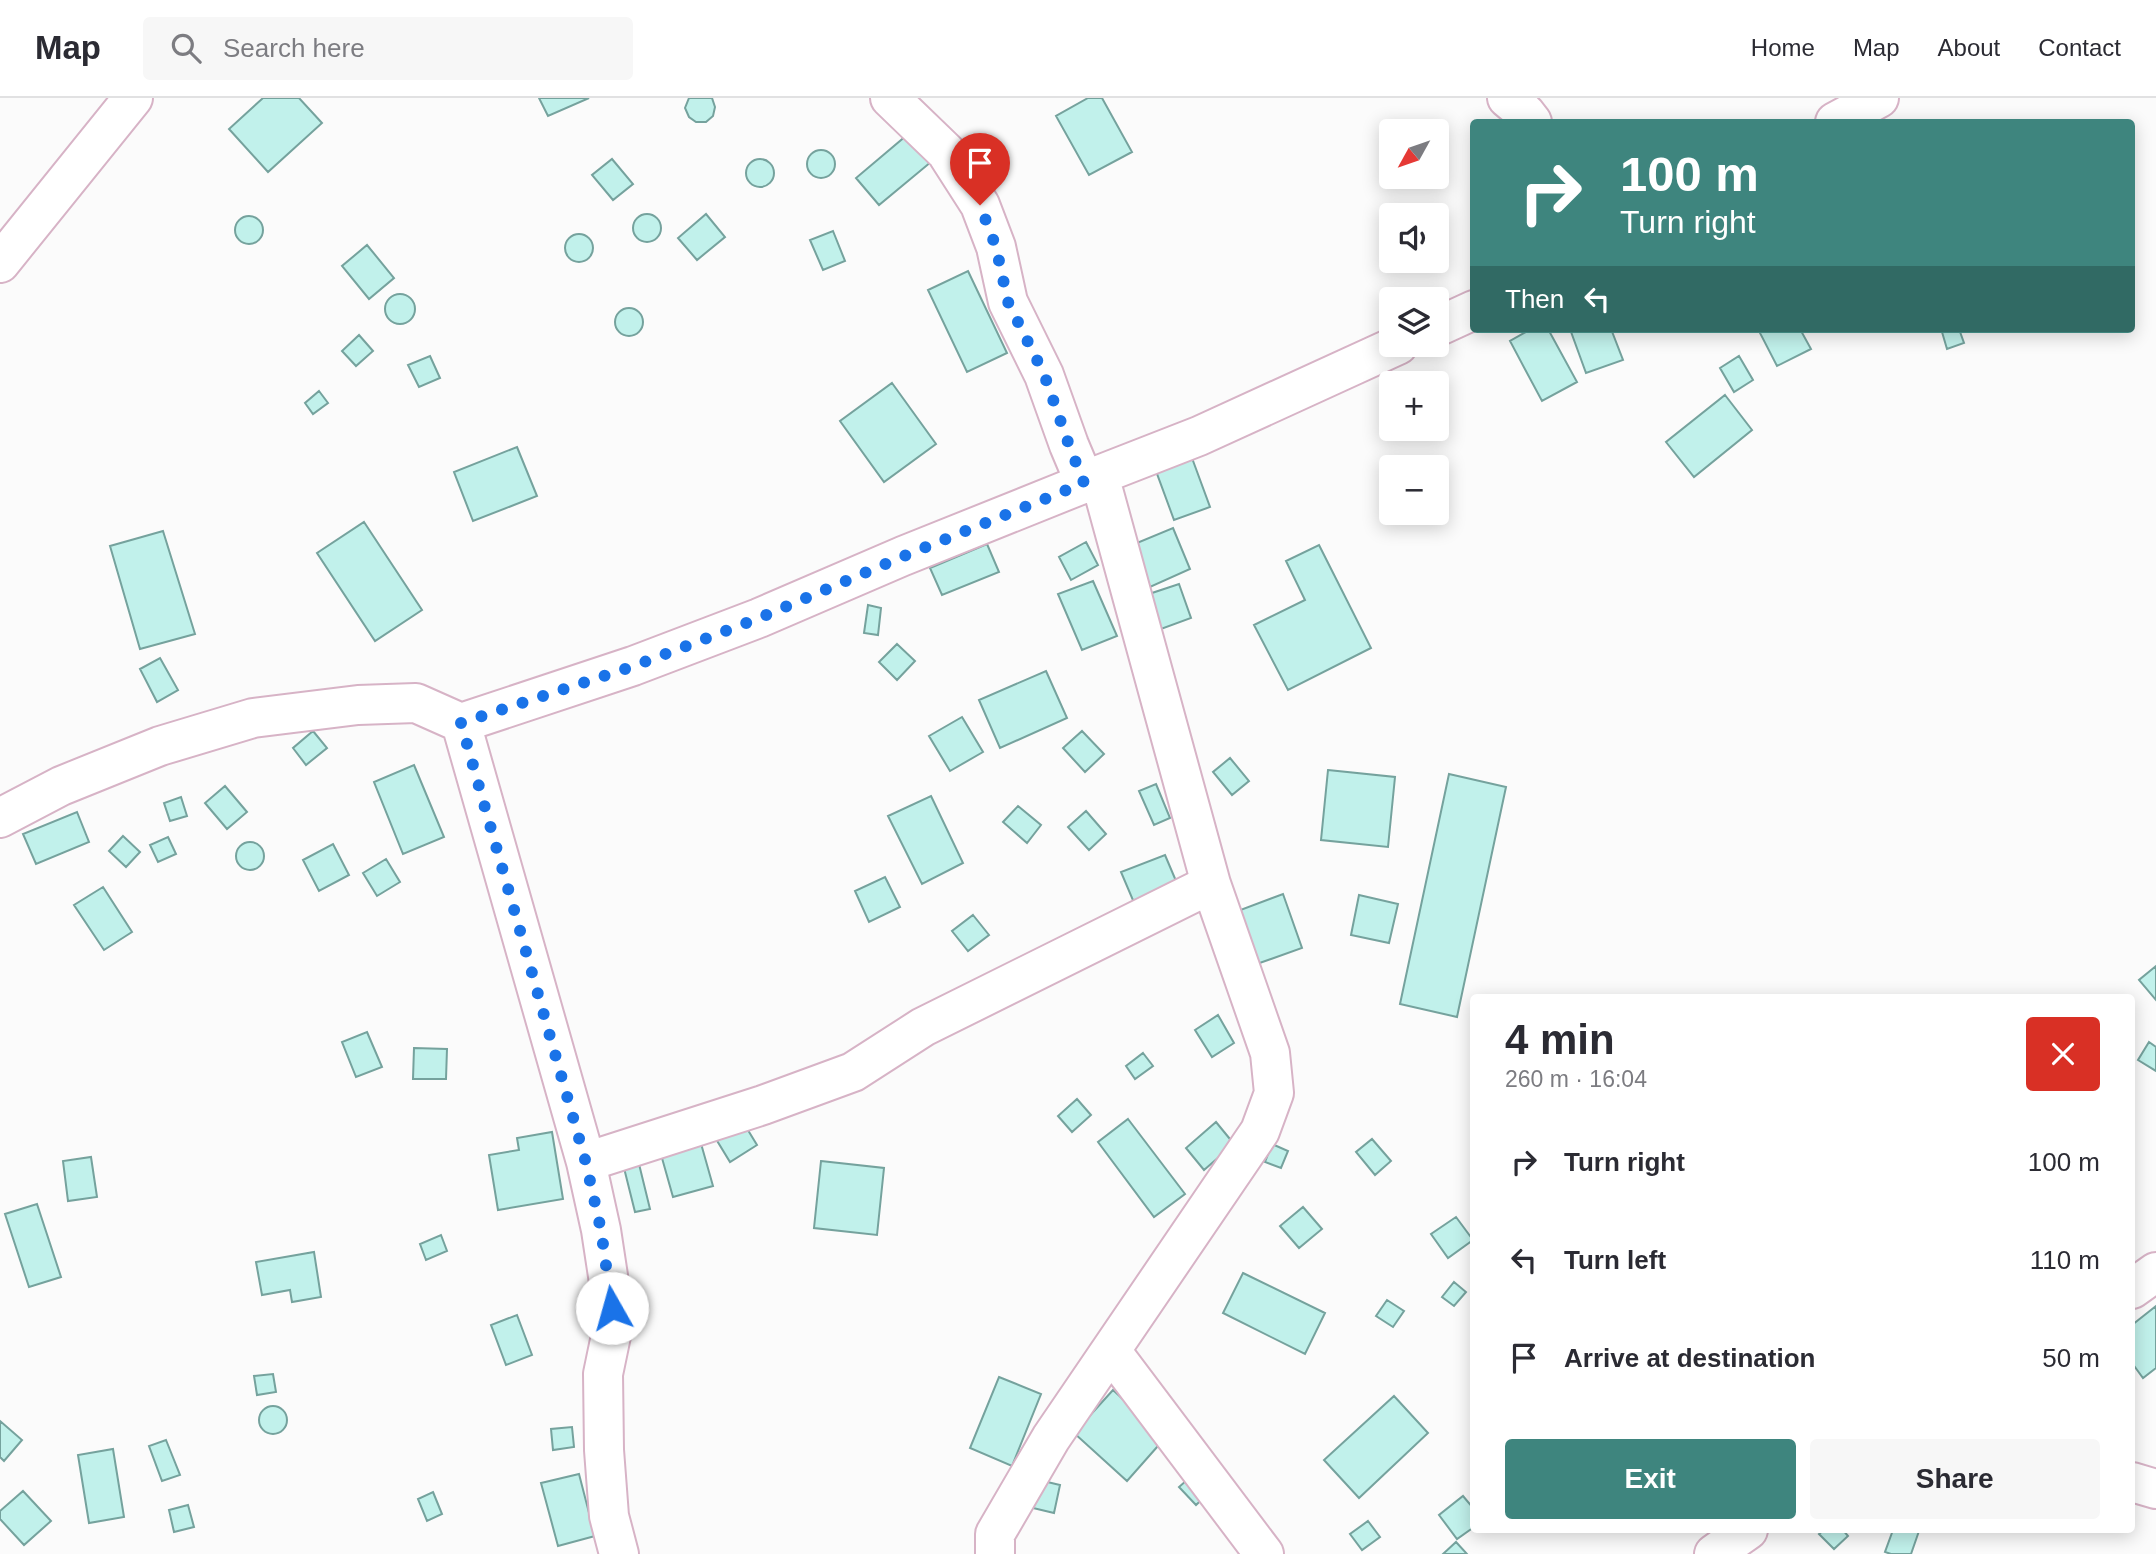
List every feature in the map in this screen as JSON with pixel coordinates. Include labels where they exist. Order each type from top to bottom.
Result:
[{"type":"street","points":[[0,264],[132,98]]},
{"type":"street","points":[[890,98],[946,152],[980,205],[996,247],[1008,302],[1044,374],[1069,445],[1092,479],[1211,884],[1270,1053],[1274,1093],[1260,1131],[1073,1404],[1016,1496],[995,1534],[995,1554]]},
{"type":"street","points":[[1507,98],[1530,119]]},
{"type":"street","points":[[1840,119],[1879,98]]},
{"type":"street","points":[[1449,321],[1470,312]]},
{"type":"street","points":[[0,818],[61,786],[160,746],[253,718],[358,705],[416,703],[461,723],[634,666],[759,618],[1199,436],[1379,354]]},
{"type":"street","points":[[461,723],[586,1163],[601,1230],[614,1326],[603,1374],[604,1450],[609,1516],[619,1554]]},
{"type":"street","points":[[586,1163],[764,1105],[853,1072],[923,1027],[1211,884]]},
{"type":"street","points":[[2135,1287],[2156,1272]]},
{"type":"street","points":[[1111,1351],[1264,1554]]},
{"type":"street","points":[[2135,1483],[2156,1489]]},
{"type":"street","points":[[1714,1554],[1744,1533]]},
{"type":"building","points":[[263,98],[299,98],[322,123],[268,172],[229,129]]},
{"type":"building","points":[[539,98],[589,98],[548,116]]},
{"type":"building","points":[[689,98],[712,98],[715,107],[713,116],[706,122],[696,122],[689,117],[685,108]]},
{"type":"building","points":[[1088,98],[1102,98],[1132,152],[1089,175],[1056,116]]},
{"type":"building","points":[[913,130],[937,157],[879,205],[856,178]]},
{"type":"building","points":[[821,150],[831,154],[835,164],[831,174],[821,178],[811,174],[807,164],[811,154]]},
{"type":"building","points":[[612,159],[633,184],[613,200],[592,175]]},
{"type":"building","points":[[760,159],[770,163],[774,173],[770,183],[760,187],[750,183],[746,173],[750,163]]},
{"type":"building","points":[[647,214],[657,218],[661,228],[657,238],[647,242],[637,238],[633,228],[637,218]]},
{"type":"building","points":[[706,214],[725,237],[697,260],[678,238]]},
{"type":"building","points":[[249,216],[259,220],[263,230],[259,240],[249,244],[239,240],[235,230],[239,220]]},
{"type":"building","points":[[833,231],[845,261],[823,270],[810,240]]},
{"type":"building","points":[[579,234],[589,238],[593,248],[589,258],[579,262],[569,258],[565,248],[569,238]]},
{"type":"building","points":[[367,245],[394,278],[369,299],[342,266]]},
{"type":"building","points":[[968,271],[1007,353],[967,372],[928,290]]},
{"type":"building","points":[[400,294],[410,299],[415,309],[410,319],[400,324],[390,319],[385,309],[390,299]]},
{"type":"building","points":[[629,308],[639,312],[643,322],[639,332],[629,336],[619,332],[615,322],[619,312]]},
{"type":"building","points":[[1524,333],[1550,333],[1577,382],[1542,401],[1510,341]]},
{"type":"building","points":[[1571,333],[1613,333],[1623,360],[1586,373]]},
{"type":"building","points":[[1760,333],[1802,333],[1811,349],[1777,366]]},
{"type":"building","points":[[1942,333],[1960,333],[1964,343],[1947,349]]},
{"type":"building","points":[[359,335],[373,351],[356,366],[342,351]]},
{"type":"building","points":[[430,356],[440,378],[419,387],[408,365]]},
{"type":"building","points":[[1739,356],[1753,380],[1734,392],[1720,368]]},
{"type":"building","points":[[892,383],[936,444],[884,482],[840,421]]},
{"type":"building","points":[[319,391],[328,403],[313,414],[305,403]]},
{"type":"building","points":[[1725,395],[1752,430],[1694,477],[1666,442]]},
{"type":"building","points":[[517,447],[537,496],[473,521],[454,472]]},
{"type":"building","points":[[1192,458],[1210,507],[1174,520],[1156,471]]},
{"type":"building","points":[[364,522],[422,610],[375,641],[317,553]]},
{"type":"building","points":[[1173,528],[1190,569],[1150,587],[1132,545]]},
{"type":"building","points":[[163,531],[195,634],[140,649],[110,546]]},
{"type":"building","points":[[1086,542],[1098,565],[1071,580],[1059,557]]},
{"type":"building","points":[[987,544],[999,572],[942,595],[930,568]]},
{"type":"building","points":[[1319,545],[1371,648],[1288,690],[1254,625],[1305,600],[1286,561]]},
{"type":"building","points":[[1093,581],[1117,636],[1082,650],[1058,594]]},
{"type":"building","points":[[1179,584],[1191,618],[1161,629],[1149,594]]},
{"type":"building","points":[[868,605],[881,608],[878,635],[864,633]]},
{"type":"building","points":[[897,644],[915,661],[897,680],[879,662]]},
{"type":"building","points":[[160,658],[178,690],[157,702],[140,669]]},
{"type":"building","points":[[1046,671],[1067,718],[1000,748],[979,700]]},
{"type":"building","points":[[962,717],[983,752],[950,771],[929,736]]},
{"type":"building","points":[[313,731],[327,748],[306,765],[293,748]]},
{"type":"building","points":[[1082,731],[1104,754],[1085,772],[1063,748]]},
{"type":"building","points":[[1230,758],[1249,781],[1232,795],[1213,772]]},
{"type":"building","points":[[414,765],[444,837],[403,854],[374,782]]},
{"type":"building","points":[[1328,770],[1395,777],[1388,847],[1321,840]]},
{"type":"building","points":[[1449,774],[1506,787],[1457,1017],[1400,1004]]},
{"type":"building","points":[[1156,784],[1170,818],[1154,825],[1139,791]]},
{"type":"building","points":[[225,786],[247,812],[227,829],[205,803]]},
{"type":"building","points":[[931,796],[963,863],[922,884],[888,816]]},
{"type":"building","points":[[181,797],[187,816],[170,821],[164,803]]},
{"type":"building","points":[[1018,806],[1041,825],[1027,843],[1003,822]]},
{"type":"building","points":[[1086,811],[1106,834],[1089,850],[1068,827]]},
{"type":"building","points":[[77,812],[89,842],[36,864],[23,834]]},
{"type":"building","points":[[123,836],[140,852],[126,867],[109,851]]},
{"type":"building","points":[[168,837],[176,854],[158,862],[150,845]]},
{"type":"building","points":[[250,842],[260,846],[264,856],[260,866],[250,870],[240,866],[236,856],[240,846]]},
{"type":"building","points":[[333,844],[349,875],[319,891],[303,860]]},
{"type":"building","points":[[1165,855],[1179,888],[1135,905],[1121,872]]},
{"type":"building","points":[[386,859],[400,882],[377,896],[363,873]]},
{"type":"building","points":[[885,877],[900,907],[869,922],[855,891]]},
{"type":"building","points":[[103,887],[132,932],[104,950],[74,905]]},
{"type":"building","points":[[1283,894],[1302,948],[1254,965],[1235,912]]},
{"type":"building","points":[[1359,895],[1398,904],[1389,943],[1351,935]]},
{"type":"building","points":[[973,915],[989,935],[968,951],[952,931]]},
{"type":"building","points":[[2156,966],[2156,1000],[2139,980]]},
{"type":"building","points":[[1218,1015],[1234,1043],[1212,1057],[1195,1030]]},
{"type":"building","points":[[367,1032],[382,1067],[356,1077],[342,1042]]},
{"type":"building","points":[[2149,1042],[2156,1047],[2156,1071],[2138,1060]]},
{"type":"building","points":[[414,1048],[447,1049],[446,1079],[413,1079]]},
{"type":"building","points":[[1143,1053],[1153,1066],[1135,1079],[1126,1066]]},
{"type":"building","points":[[1077,1099],[1091,1115],[1072,1132],[1058,1116]]},
{"type":"building","points":[[1128,1119],[1185,1194],[1154,1217],[1098,1142]]},
{"type":"building","points":[[743,1122],[757,1145],[730,1162],[716,1139]]},
{"type":"building","points":[[1216,1122],[1234,1144],[1204,1170],[1186,1148]]},
{"type":"building","points":[[552,1132],[563,1199],[498,1210],[489,1155],[519,1150],[517,1138]]},
{"type":"building","points":[[1372,1139],[1391,1161],[1375,1175],[1356,1152]]},
{"type":"building","points":[[700,1140],[713,1186],[673,1197],[660,1151]]},
{"type":"building","points":[[1272,1144],[1288,1151],[1281,1168],[1265,1162]]},
{"type":"building","points":[[91,1157],[97,1197],[68,1201],[63,1161]]},
{"type":"building","points":[[821,1161],[884,1168],[877,1235],[814,1228]]},
{"type":"building","points":[[639,1164],[650,1209],[635,1212],[624,1168]]},
{"type":"building","points":[[37,1204],[61,1277],[29,1287],[5,1214]]},
{"type":"building","points":[[1303,1207],[1322,1229],[1299,1248],[1280,1226]]},
{"type":"building","points":[[1456,1217],[1470,1236],[1470,1242],[1448,1258],[1431,1234]]},
{"type":"building","points":[[441,1235],[447,1251],[426,1260],[420,1244]]},
{"type":"building","points":[[314,1252],[321,1297],[292,1302],[290,1290],[262,1295],[256,1262]]},
{"type":"building","points":[[1243,1273],[1325,1313],[1305,1354],[1223,1313]]},
{"type":"building","points":[[1454,1282],[1466,1292],[1454,1306],[1442,1297]]},
{"type":"building","points":[[1387,1300],[1404,1311],[1393,1327],[1376,1316]]},
{"type":"building","points":[[2156,1306],[2156,1368],[2143,1378],[2135,1367],[2135,1323]]},
{"type":"building","points":[[517,1315],[532,1355],[506,1365],[491,1325]]},
{"type":"building","points":[[273,1374],[276,1392],[257,1395],[254,1376]]},
{"type":"building","points":[[999,1377],[1041,1394],[1012,1466],[970,1448]]},
{"type":"building","points":[[1113,1390],[1165,1438],[1127,1481],[1074,1433]]},
{"type":"building","points":[[1394,1396],[1428,1433],[1359,1498],[1324,1460]]},
{"type":"building","points":[[273,1406],[283,1410],[287,1420],[283,1430],[273,1434],[263,1430],[259,1420],[263,1410]]},
{"type":"building","points":[[0,1421],[22,1440],[4,1461],[0,1457]]},
{"type":"building","points":[[572,1427],[574,1447],[553,1450],[551,1429]]},
{"type":"building","points":[[166,1440],[180,1475],[162,1481],[149,1446]]},
{"type":"building","points":[[113,1449],[124,1517],[89,1523],[78,1455]]},
{"type":"building","points":[[1196,1472],[1213,1489],[1196,1505],[1179,1487]]},
{"type":"building","points":[[579,1474],[595,1536],[558,1546],[541,1483]]},
{"type":"building","points":[[1039,1480],[1060,1485],[1054,1513],[1033,1508]]},
{"type":"building","points":[[23,1491],[51,1521],[24,1545],[0,1519],[0,1511]]},
{"type":"building","points":[[433,1492],[442,1514],[427,1521],[418,1499]]},
{"type":"building","points":[[1463,1496],[1470,1504],[1470,1530],[1457,1539],[1439,1515]]},
{"type":"building","points":[[188,1505],[194,1527],[174,1532],[169,1510]]},
{"type":"building","points":[[1368,1521],[1380,1537],[1362,1550],[1350,1534]]},
{"type":"building","points":[[1846,1533],[1848,1536],[1834,1549],[1819,1534]]},
{"type":"building","points":[[1892,1533],[1918,1533],[1911,1554],[1885,1552]]},
{"type":"building","points":[[1456,1542],[1467,1554],[1443,1554]]},
{"type":"route","points":[[612,1308],[601,1230],[586,1163],[461,723],[634,666],[759,618],[1084,483],[1044,374],[1008,302],[996,247],[980,205]]}]
